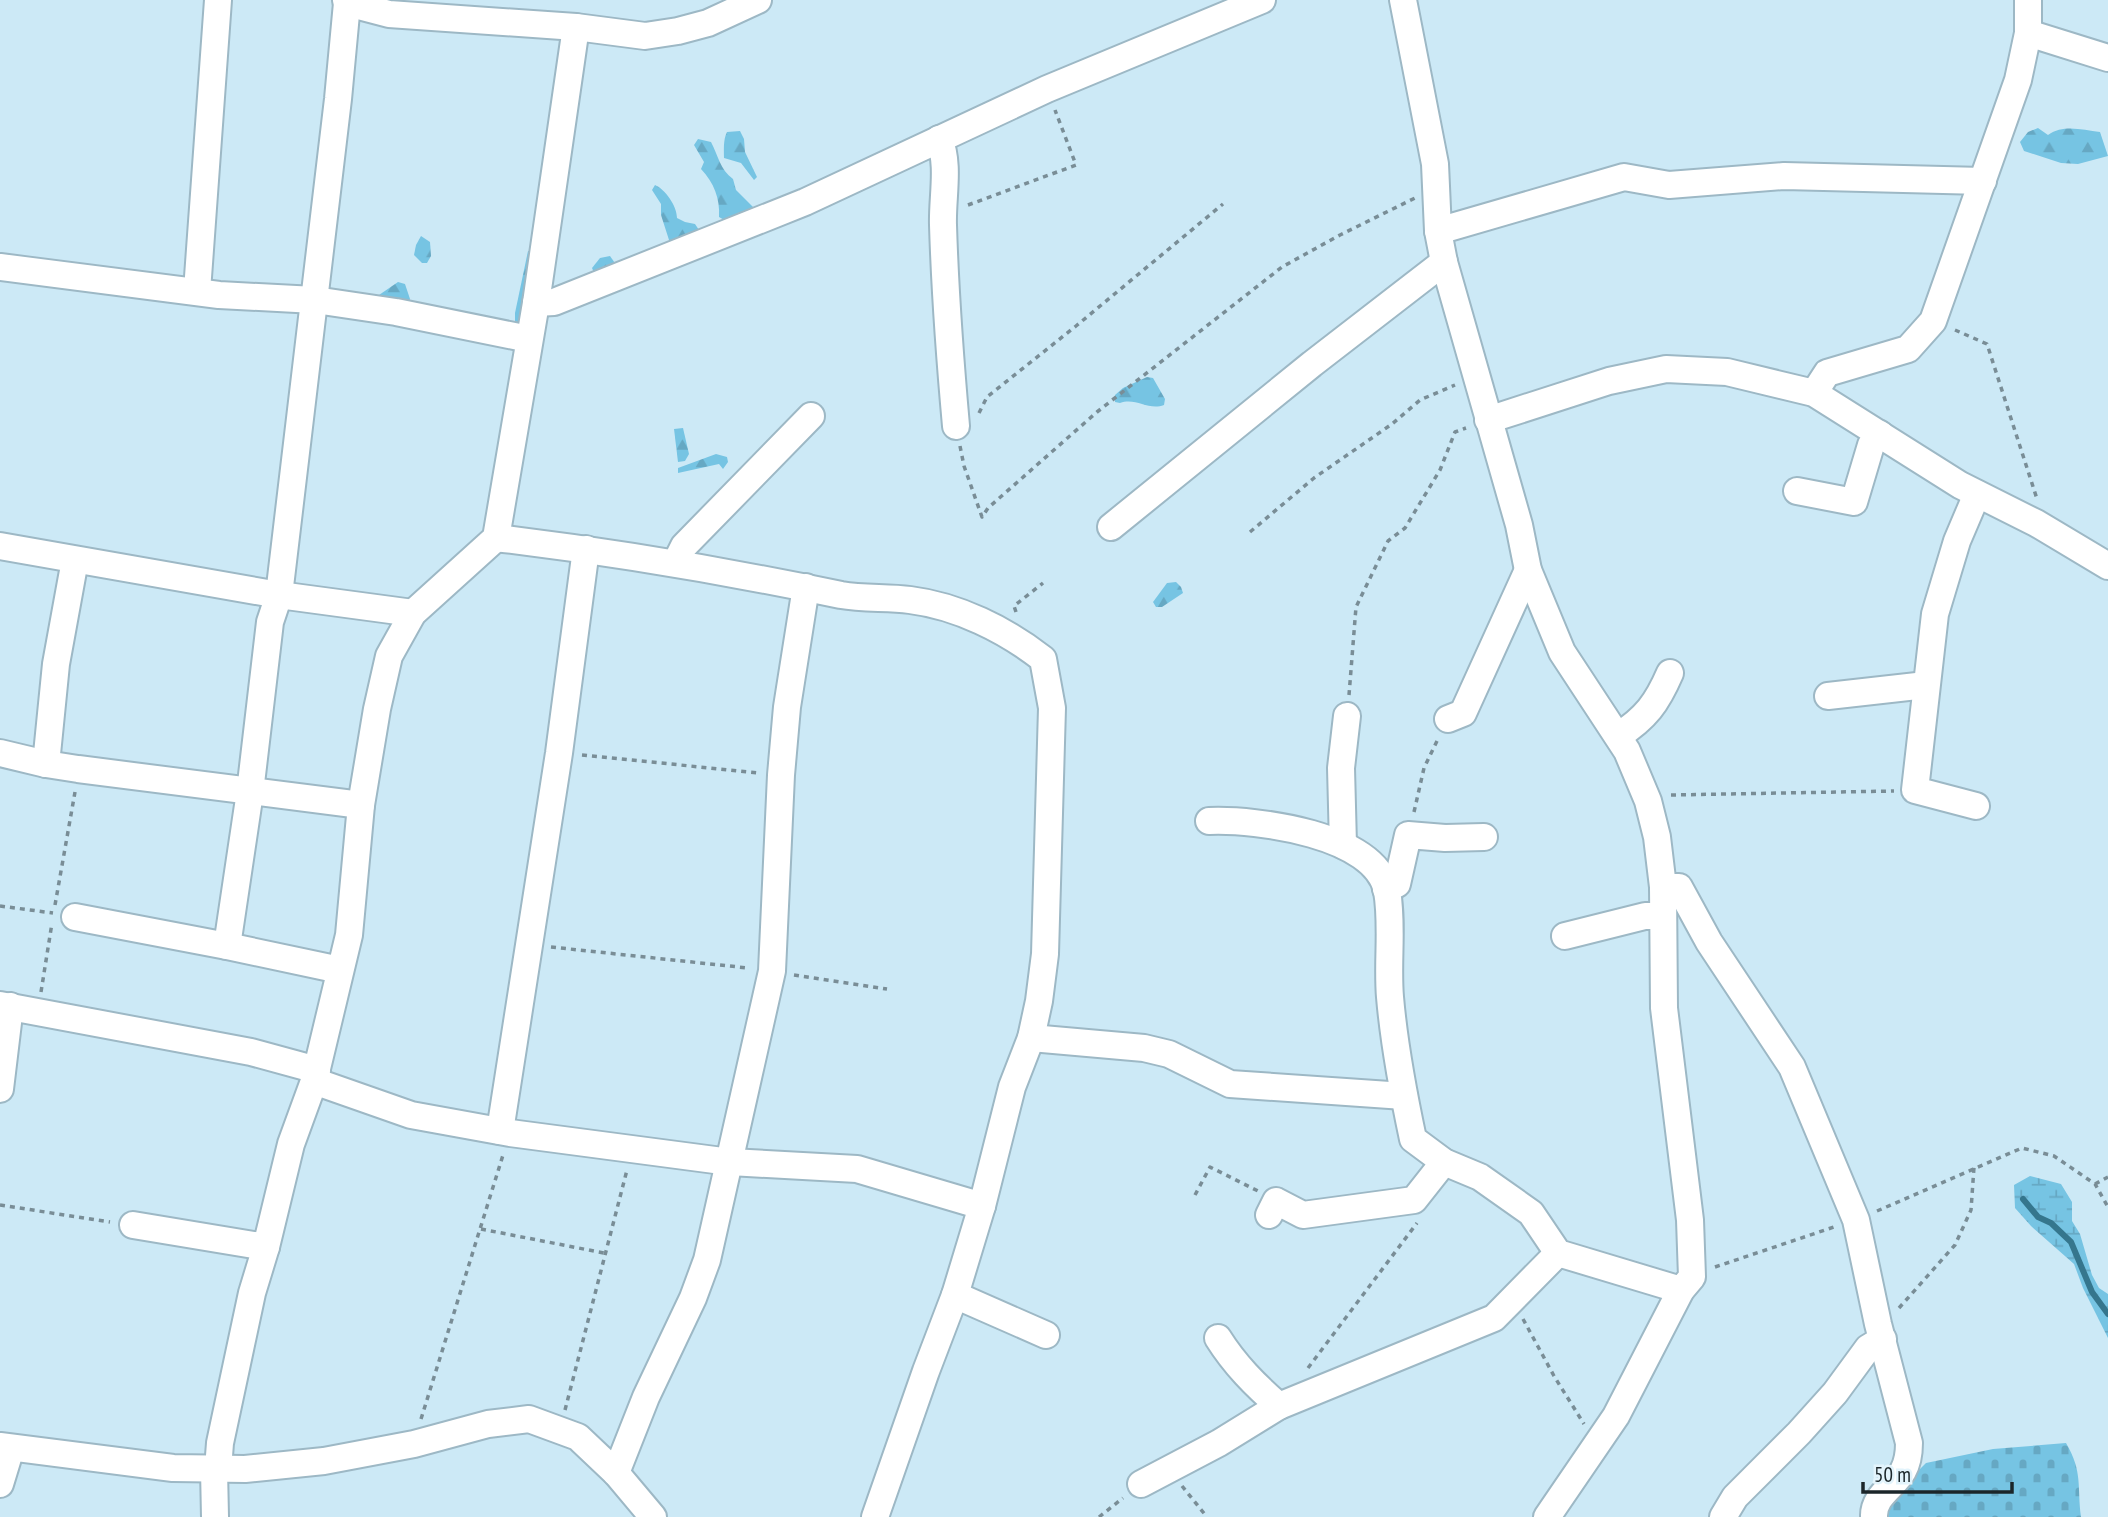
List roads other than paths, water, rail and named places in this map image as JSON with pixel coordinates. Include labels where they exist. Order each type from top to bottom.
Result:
[{"type":"street","points":[[197,292],[218,0]]},
{"type":"street","points":[[227,946],[250,792],[270,622],[279,595],[315,300],[347,1],[389,14],[576,27],[645,36],[708,23],[758,0]]},
{"type":"street","points":[[536,303],[554,302],[805,202],[1047,89],[1262,0]]},
{"type":"street","points":[[1403,0],[1435,164],[1438,231],[1444,262],[1519,525],[1528,570],[1562,652],[1627,751],[1648,801],[1657,838],[1663,887],[1661,916],[1664,1008],[1690,1220],[1686,1283],[1616,1416],[1551,1516]]},
{"type":"street","points":[[1814,393],[1827,373],[1908,349],[1933,321],[2018,80],[2028,33],[2028,0]]},
{"type":"street","points":[[215,1517],[216,1469],[220,1443],[249,1307],[267,1247],[291,1144],[315,1076],[349,935],[361,805],[389,656],[413,613],[496,538],[536,303],[576,27]]},
{"type":"street","points":[[2028,33],[2108,58]]},
{"type":"street","points":[[939,139],[944,151],[943,221],[947,319],[956,426]]},
{"type":"street","points":[[1438,231],[1624,177],[1669,186],[1784,176],[1983,181]]},
{"type":"street","points":[[1111,527],[1312,364],[1444,262]]},
{"type":"street","points":[[0,267],[219,295],[315,300],[396,312],[529,339]]},
{"type":"street","points":[[1488,420],[1609,381],[1666,369],[1727,372],[1814,393],[1977,494],[2036,523],[2108,566]]},
{"type":"street","points":[[676,562],[684,546],[811,416]]},
{"type":"street","points":[[1797,491],[1854,502],[1871,445],[1880,434]]},
{"type":"street","points":[[1976,806],[1915,790],[1935,614],[1957,541],[1977,494]]},
{"type":"street","points":[[496,538],[676,562],[862,599],[909,600],[953,610],[1016,638],[1043,659],[1052,708],[1045,954],[1031,1038],[1012,1087],[982,1206],[955,1295],[875,1517]]},
{"type":"street","points":[[0,547],[279,595],[413,613]]},
{"type":"street","points":[[505,1132],[528,944],[559,753],[586,548]]},
{"type":"street","points":[[47,764],[56,664],[75,560]]},
{"type":"street","points":[[1448,719],[1463,713],[1528,570]]},
{"type":"street","points":[[616,1473],[646,1397],[693,1298],[707,1260],[772,971],[781,775],[787,707],[806,587]]},
{"type":"street","points":[[1618,736],[1639,723],[1652,708],[1670,673]]},
{"type":"street","points":[[1828,696],[1926,685]]},
{"type":"street","points":[[1343,845],[1341,768],[1347,716]]},
{"type":"street","points":[[0,753],[78,769],[361,805]]},
{"type":"street","points":[[1209,821],[1235,820],[1272,824],[1343,845],[1374,866],[1387,888],[1390,996],[1413,1139],[1444,1162],[1480,1177],[1531,1213],[1558,1253],[1686,1283]]},
{"type":"street","points":[[1387,888],[1397,884],[1408,835],[1484,837]]},
{"type":"street","points":[[1663,887],[1679,887],[1709,942],[1792,1067],[1856,1220],[1880,1332],[1909,1443],[1909,1458],[1902,1473],[1882,1494],[1874,1517]]},
{"type":"street","points":[[1565,936],[1645,915],[1661,916]]},
{"type":"street","points":[[64,916],[340,970]]},
{"type":"street","points":[[0,1088],[5,1005],[251,1052],[411,1115],[505,1132],[730,1162],[858,1169],[982,1206]]},
{"type":"street","points":[[1031,1038],[1144,1048],[1168,1054],[1230,1084],[1404,1096]]},
{"type":"street","points":[[1273,1208],[1303,1215],[1415,1200],[1444,1162]]},
{"type":"street","points":[[133,1224],[267,1247]]},
{"type":"street","points":[[1141,1484],[1219,1443],[1286,1403],[1494,1318],[1558,1253]]},
{"type":"street","points":[[955,1295],[1046,1335]]},
{"type":"street","points":[[1723,1517],[1735,1497],[1835,1393],[1880,1332]]},
{"type":"street","points":[[1218,1338],[1243,1373],[1286,1403]]},
{"type":"street","points":[[0,1484],[5,1447],[173,1468],[245,1469],[324,1461],[414,1444],[488,1424],[529,1419],[578,1437],[616,1473],[653,1517]]},
{"type":"waterway","points":[[2023,1199],[2038,1217],[2051,1223],[2071,1242],[2092,1292],[2108,1314]]}]
